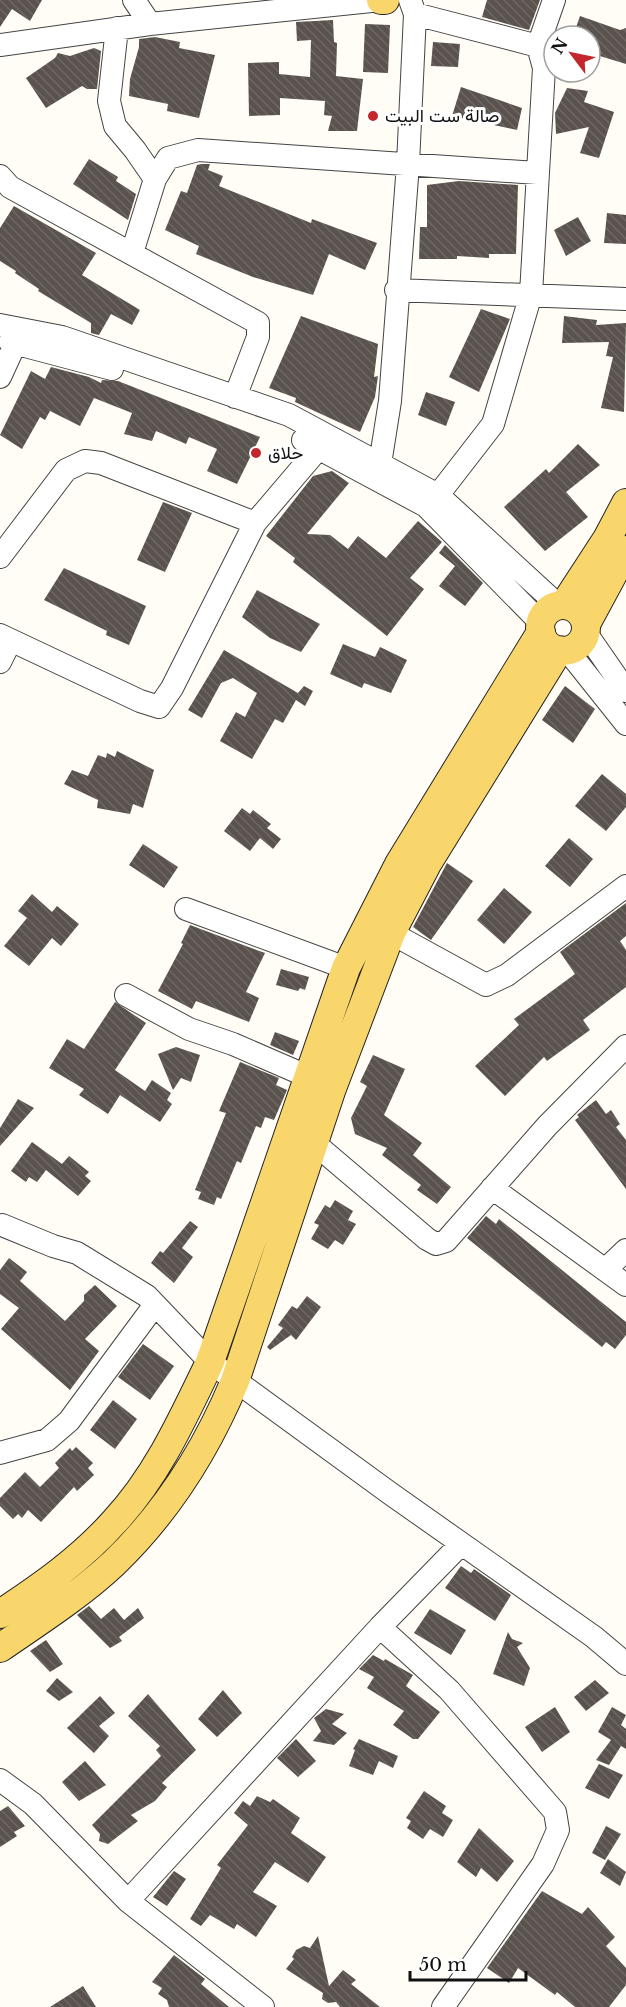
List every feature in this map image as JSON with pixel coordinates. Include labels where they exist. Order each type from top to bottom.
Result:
[{"type":"main road","points":[[0,1648],[100,1575],[151,1524],[189,1471],[223,1409],[235,1381],[356,1021],[391,933],[427,864],[563,628],[626,503]]},
{"type":"main road","points":[[0,1614],[42,1586],[115,1522],[156,1466],[183,1418],[210,1362],[346,968],[399,864],[563,628],[622,566]]},
{"type":"street","points":[[134,0],[150,24]]},
{"type":"street","points":[[0,45],[150,24],[331,3],[382,0]]},
{"type":"street","points":[[438,495],[493,424],[531,294],[544,68],[538,46],[554,0]]},
{"type":"street","points":[[380,464],[390,401],[396,290],[408,164],[412,7],[538,46]]},
{"type":"street","points":[[117,28],[109,101],[115,126],[135,150],[154,179]]},
{"type":"street","points":[[132,253],[154,179],[168,158],[198,150],[537,174]]},
{"type":"street","points":[[0,176],[10,187],[258,323],[258,337],[235,397]]},
{"type":"street","points":[[396,290],[626,299]]},
{"type":"street","points":[[9,334],[62,337],[289,416],[426,506],[563,628],[626,724]]},
{"type":"street","points":[[0,377],[9,334]]},
{"type":"street","points":[[9,334],[135,375],[284,430],[318,449],[380,464],[438,495],[563,628],[626,691]]},
{"type":"street","points":[[0,662],[5,639],[159,707],[172,688],[255,523],[318,449]]},
{"type":"street","points":[[0,557],[66,470],[85,461],[101,463],[255,523]]},
{"type":"street","points":[[391,933],[486,985],[507,975],[626,886]]},
{"type":"street","points":[[186,909],[346,968]]},
{"type":"street","points":[[126,995],[189,1029],[232,1044],[309,1077]]},
{"type":"street","points":[[314,1143],[436,1244],[446,1241],[547,1126],[626,1046]]},
{"type":"street","points":[[492,1188],[626,1285]]},
{"type":"street","points":[[2,1226],[77,1253],[147,1296],[154,1306],[210,1362],[461,1544],[594,1637],[626,1664]]},
{"type":"street","points":[[605,1270],[626,1250]]},
{"type":"street","points":[[0,1453],[47,1440],[69,1421],[154,1306]]},
{"type":"street","points":[[128,1900],[380,1627],[461,1544]]},
{"type":"street","points":[[380,1627],[449,1690],[555,1812],[558,1830],[543,1864],[443,2007]]},
{"type":"street","points":[[0,1780],[33,1804],[128,1900],[263,2007]]},
{"type":"building","points":[[0,0],[42,0],[30,21],[12,9],[0,27]]},
{"type":"building","points":[[487,0],[540,0],[529,30],[482,17]]},
{"type":"building","points":[[580,16],[620,30],[626,28],[626,64],[602,57],[602,24],[577,24]]},
{"type":"building","points":[[333,20],[334,42],[337,43],[336,76],[363,79],[357,131],[328,131],[332,116],[324,115],[325,101],[280,98],[280,115],[249,116],[248,63],[279,62],[279,74],[310,77],[311,40],[297,41],[296,22]]},
{"type":"building","points":[[365,24],[390,25],[388,73],[363,72]]},
{"type":"building","points":[[155,37],[180,42],[179,48],[215,55],[199,118],[167,111],[168,104],[129,96],[130,79],[139,39]]},
{"type":"building","points":[[433,42],[460,44],[458,67],[431,66]]},
{"type":"building","points":[[94,48],[101,51],[97,89],[87,89],[82,86],[46,108],[26,78],[55,58],[58,53],[70,56]]},
{"type":"building","points":[[461,87],[522,108],[517,130],[452,116]]},
{"type":"building","points":[[567,88],[588,91],[584,102],[614,112],[599,158],[580,153],[589,127],[556,134],[555,113]]},
{"type":"building","points":[[89,159],[118,177],[116,181],[136,194],[128,220],[73,184]]},
{"type":"building","points":[[210,164],[208,170],[223,176],[219,186],[311,223],[312,219],[377,243],[365,270],[329,254],[313,295],[253,277],[196,254],[199,246],[165,230],[181,191],[187,193],[197,165]]},
{"type":"building","points":[[459,181],[518,185],[516,254],[489,254],[489,258],[457,256],[457,259],[419,259],[420,227],[427,227],[427,185]]},
{"type":"building","points":[[14,206],[96,253],[82,275],[140,310],[132,325],[111,314],[99,335],[91,333],[91,323],[38,291],[39,289],[0,261],[0,228]]},
{"type":"building","points":[[607,213],[626,215],[626,244],[604,243]]},
{"type":"building","points":[[578,217],[591,241],[566,256],[554,230]]},
{"type":"building","points":[[481,309],[510,319],[479,392],[449,377]]},
{"type":"building","points":[[301,316],[378,344],[374,377],[378,376],[375,397],[360,432],[295,402],[296,398],[269,388]]},
{"type":"building","points":[[564,316],[597,320],[596,325],[626,323],[624,412],[601,408],[613,357],[606,356],[609,342],[562,343]]},
{"type":"building","points":[[51,367],[89,377],[101,383],[102,380],[118,381],[260,437],[237,484],[207,471],[217,449],[189,437],[186,444],[156,431],[152,441],[124,434],[132,413],[94,398],[80,426],[50,411],[45,420],[40,417],[22,449],[0,435],[31,371],[45,379]]},
{"type":"building","points":[[426,392],[455,402],[446,426],[418,415]]},
{"type":"building","points":[[578,444],[600,465],[566,492],[588,517],[545,551],[504,507],[546,469],[549,473]]},
{"type":"building","points":[[332,471],[349,483],[307,534],[330,535],[348,549],[358,536],[386,558],[418,521],[442,542],[410,578],[424,589],[387,636],[293,562],[295,558],[266,536],[313,476]]},
{"type":"building","points":[[163,502],[192,513],[165,572],[137,560]]},
{"type":"building","points":[[445,545],[483,583],[465,606],[439,586],[455,566],[439,553]]},
{"type":"building","points":[[64,568],[146,606],[129,645],[106,635],[107,631],[44,600]]},
{"type":"building","points":[[257,590],[320,624],[301,652],[270,638],[242,617]]},
{"type":"building","points":[[343,644],[375,657],[380,647],[407,660],[391,693],[364,683],[362,688],[330,674]]},
{"type":"building","points":[[224,650],[298,693],[304,686],[313,691],[305,706],[296,700],[283,723],[275,719],[252,759],[220,741],[236,712],[245,717],[257,693],[233,678],[221,683],[202,718],[188,710]]},
{"type":"building","points":[[565,686],[595,709],[573,743],[542,720]]},
{"type":"building","points":[[117,751],[154,770],[143,808],[133,804],[130,814],[97,808],[98,800],[64,784],[72,770],[88,776],[98,755],[106,758],[107,753],[115,757]]},
{"type":"building","points":[[602,774],[626,794],[626,807],[606,831],[575,806]]},
{"type":"building","points":[[242,808],[250,814],[253,810],[271,824],[267,828],[281,839],[273,849],[260,838],[250,851],[224,831]]},
{"type":"building","points":[[569,838],[593,859],[570,887],[545,866]]},
{"type":"building","points":[[143,844],[178,867],[164,888],[129,865]]},
{"type":"building","points":[[447,863],[473,881],[431,940],[413,927]]},
{"type":"building","points":[[504,888],[532,912],[504,944],[477,920]]},
{"type":"building","points":[[32,894],[52,912],[57,906],[79,924],[61,946],[52,938],[29,966],[4,946],[27,918],[18,911]]},
{"type":"building","points":[[626,903],[626,936],[620,941],[626,950],[626,987],[583,1020],[590,1030],[547,1061],[544,1057],[505,1096],[475,1066],[519,1025],[514,1019],[575,974],[560,952]]},
{"type":"building","points":[[190,925],[265,953],[246,992],[259,998],[249,1022],[196,1001],[192,1009],[158,991],[183,944],[181,943]]},
{"type":"building","points":[[281,969],[309,977],[305,990],[300,988],[298,991],[276,985]]},
{"type":"building","points":[[115,1002],[146,1023],[115,1070],[145,1091],[152,1080],[171,1093],[167,1100],[172,1104],[160,1122],[120,1095],[108,1114],[79,1095],[84,1089],[49,1068],[67,1039],[84,1049]]},
{"type":"building","points":[[275,1032],[299,1041],[293,1055],[270,1045]]},
{"type":"building","points":[[176,1047],[200,1055],[191,1082],[181,1078],[173,1090],[158,1054]]},
{"type":"building","points":[[373,1055],[405,1069],[384,1115],[422,1143],[413,1155],[451,1187],[437,1204],[417,1190],[421,1185],[382,1155],[387,1148],[355,1134],[351,1118],[367,1086],[360,1082]]},
{"type":"building","points":[[240,1062],[279,1078],[276,1085],[287,1090],[274,1120],[265,1117],[261,1128],[256,1126],[241,1163],[237,1161],[221,1199],[217,1197],[214,1205],[198,1199],[201,1192],[195,1190],[226,1113],[219,1111]]},
{"type":"building","points":[[18,1099],[34,1108],[0,1146],[0,1128]]},
{"type":"building","points":[[596,1100],[606,1114],[611,1110],[620,1124],[616,1127],[626,1140],[626,1189],[575,1120],[579,1117],[577,1115]]},
{"type":"building","points":[[32,1142],[62,1164],[69,1156],[89,1172],[85,1176],[91,1181],[78,1196],[46,1170],[37,1182],[29,1177],[26,1182],[11,1171]]},
{"type":"building","points":[[335,1200],[353,1211],[348,1220],[356,1224],[343,1245],[335,1240],[328,1249],[311,1239],[319,1225],[314,1223],[325,1205],[330,1208]]},
{"type":"building","points":[[486,1216],[496,1224],[499,1219],[626,1322],[626,1335],[615,1349],[606,1342],[602,1347],[467,1238]]},
{"type":"building","points":[[190,1221],[198,1227],[182,1248],[193,1257],[174,1283],[151,1263],[160,1251],[163,1253]]},
{"type":"building","points":[[9,1258],[27,1272],[20,1281],[65,1321],[84,1301],[84,1295],[95,1285],[117,1306],[85,1339],[99,1351],[70,1390],[1,1329],[19,1308],[0,1294],[0,1270]]},
{"type":"building","points":[[307,1296],[321,1307],[296,1340],[291,1335],[270,1350],[267,1347],[283,1328],[278,1325],[292,1306],[297,1309]]},
{"type":"building","points":[[143,1344],[174,1366],[150,1400],[118,1377]]},
{"type":"building","points":[[113,1400],[137,1419],[115,1449],[90,1430]]},
{"type":"building","points":[[76,1447],[93,1463],[88,1468],[94,1475],[77,1491],[74,1487],[41,1522],[28,1510],[22,1518],[18,1514],[13,1519],[0,1506],[0,1498],[25,1472],[40,1487],[59,1468],[55,1463],[70,1448],[72,1451]]},
{"type":"building","points":[[461,1566],[471,1573],[474,1569],[511,1595],[495,1621],[445,1588]]},
{"type":"building","points":[[89,1606],[101,1619],[114,1608],[124,1620],[138,1608],[144,1618],[119,1637],[122,1641],[110,1648],[77,1615]]},
{"type":"building","points":[[430,1609],[466,1630],[451,1655],[414,1633]]},
{"type":"building","points":[[508,1632],[512,1639],[523,1643],[517,1647],[530,1668],[524,1686],[493,1674]]},
{"type":"building","points":[[46,1640],[63,1664],[50,1672],[30,1651]]},
{"type":"building","points":[[373,1655],[413,1675],[406,1686],[440,1712],[418,1739],[413,1739],[393,1725],[404,1711],[367,1688],[374,1677],[359,1669]]},
{"type":"building","points":[[57,1678],[73,1692],[59,1701],[46,1691]]},
{"type":"building","points":[[595,1680],[609,1693],[586,1711],[574,1697]]},
{"type":"building","points":[[223,1690],[242,1713],[217,1737],[198,1719]]},
{"type":"building","points":[[148,1694],[196,1750],[162,1783],[167,1787],[155,1801],[131,1815],[138,1821],[108,1844],[99,1841],[100,1834],[92,1825],[161,1756],[156,1750],[160,1746],[128,1716]]},
{"type":"building","points":[[100,1696],[115,1713],[99,1726],[109,1736],[94,1753],[67,1728]]},
{"type":"building","points":[[555,1707],[570,1732],[542,1752],[525,1727]]},
{"type":"building","points":[[612,1707],[626,1715],[621,1725],[626,1729],[626,1749],[621,1746],[609,1765],[596,1760],[611,1740],[598,1732]]},
{"type":"building","points":[[326,1709],[344,1714],[332,1724],[347,1733],[334,1745],[313,1741],[321,1731],[314,1718]]},
{"type":"building","points":[[296,1739],[316,1761],[298,1777],[277,1758]]},
{"type":"building","points":[[359,1739],[398,1756],[393,1768],[379,1761],[373,1775],[349,1766],[355,1750],[353,1749]]},
{"type":"building","points":[[85,1761],[106,1785],[79,1801],[62,1782]]},
{"type":"building","points":[[599,1764],[623,1775],[609,1799],[585,1788]]},
{"type":"building","points":[[424,1791],[446,1806],[442,1813],[453,1820],[443,1837],[430,1829],[423,1839],[407,1828],[411,1821],[406,1818]]},
{"type":"building","points":[[257,1796],[270,1802],[273,1799],[300,1818],[291,1833],[326,1857],[308,1883],[275,1862],[253,1892],[277,1906],[256,1937],[237,1924],[234,1929],[210,1915],[201,1926],[190,1919],[221,1868],[217,1865],[248,1825],[234,1813],[243,1801],[250,1806]]},
{"type":"building","points":[[8,1806],[25,1826],[14,1832],[17,1836],[0,1847],[0,1811]]},
{"type":"building","points":[[606,1826],[621,1834],[605,1860],[592,1853]]},
{"type":"building","points":[[479,1828],[514,1861],[497,1882],[481,1868],[476,1877],[457,1862]]},
{"type":"building","points":[[608,1859],[626,1872],[620,1886],[600,1873]]},
{"type":"building","points":[[174,1871],[186,1879],[167,1906],[153,1897]]},
{"type":"building","points":[[542,1891],[582,1914],[588,1907],[615,1937],[606,1946],[626,1968],[626,1985],[609,2007],[575,2007],[557,1992],[555,1995],[518,1968],[509,1983],[487,1968]]},
{"type":"building","points":[[318,1936],[329,1986],[343,1970],[356,1980],[351,1984],[380,2007],[340,2007],[336,2002],[328,2003],[322,1999],[323,1993],[286,1969],[294,1959],[292,1957],[296,1950],[304,1946],[310,1948]]},
{"type":"building","points":[[174,1955],[205,1979],[201,1984],[229,2007],[169,2007],[167,2000],[158,1994],[162,1988],[152,1982]]},
{"type":"building","points":[[83,1986],[96,2007],[50,2007]]},
{"type":"place","name":"صالة ست البيت","points":[[373,116]]},
{"type":"place","name":"حلاق","points":[[256,453]]}]
